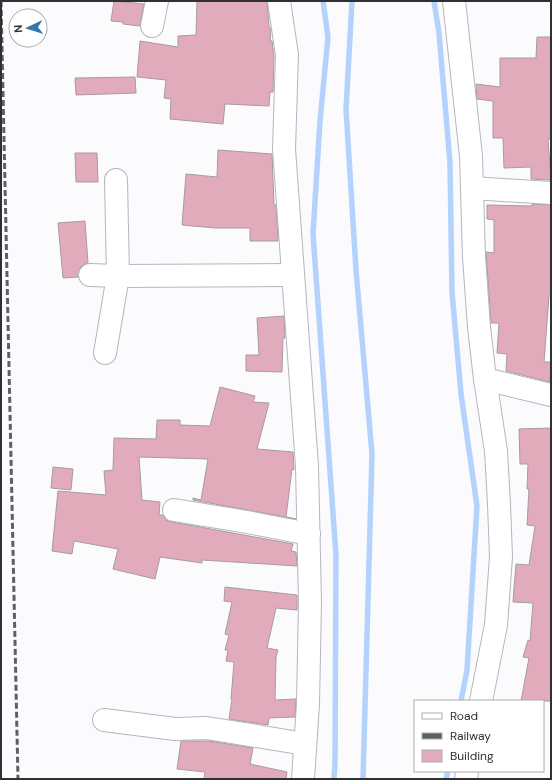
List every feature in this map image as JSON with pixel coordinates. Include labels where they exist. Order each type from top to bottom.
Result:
[{"type":"street","points":[[152,26],[157,1]]},
{"type":"street","points":[[279,1],[287,55],[284,150],[308,466],[310,602],[303,779]]},
{"type":"street","points":[[454,1],[470,156],[474,257],[479,327],[496,452],[501,557],[496,625],[481,700]]},
{"type":"street","points":[[105,353],[118,276],[116,180]]},
{"type":"street","points":[[472,188],[551,193]]},
{"type":"street","points":[[90,275],[293,275]]},
{"type":"street","points":[[485,379],[551,395]]},
{"type":"street","points":[[174,510],[309,534]]},
{"type":"street","points":[[104,720],[175,729],[207,728],[305,744]]},
{"type":"building","points":[[114,1],[144,4],[140,26],[111,21]]},
{"type":"building","points":[[197,1],[267,1],[269,26],[271,30],[270,41],[272,41],[274,56],[273,92],[270,92],[269,106],[225,104],[223,124],[170,119],[171,99],[164,98],[166,80],[137,77],[140,41],[178,47],[178,36],[196,35]]},
{"type":"building","points":[[537,37],[551,37],[551,139],[548,139],[551,180],[531,179],[531,167],[504,168],[503,138],[493,138],[493,101],[477,99],[476,84],[500,87],[500,58],[536,58]]},
{"type":"building","points":[[135,77],[136,93],[76,95],[75,78]]},
{"type":"building","points":[[218,150],[272,154],[274,205],[276,205],[278,241],[250,241],[250,228],[215,228],[182,225],[186,174],[217,177]]},
{"type":"building","points":[[75,153],[97,153],[98,182],[76,182]]},
{"type":"building","points":[[532,204],[551,205],[551,296],[549,296],[544,362],[551,362],[550,382],[506,371],[507,354],[497,353],[499,323],[491,323],[486,252],[494,253],[494,220],[487,219],[487,205],[532,206]]},
{"type":"building","points":[[85,221],[88,263],[84,264],[80,268],[78,277],[63,278],[58,223]]},
{"type":"building","points":[[284,316],[285,338],[283,338],[282,372],[246,371],[246,355],[259,355],[257,318]]},
{"type":"building","points":[[220,387],[255,396],[253,402],[269,403],[257,449],[293,452],[294,470],[292,469],[286,517],[296,519],[193,500],[193,498],[201,500],[208,459],[139,457],[142,500],[160,502],[159,515],[163,515],[166,520],[172,522],[293,544],[291,551],[296,552],[297,566],[202,560],[202,563],[160,557],[155,579],[113,569],[118,549],[74,541],[72,554],[52,551],[58,491],[106,495],[104,471],[113,470],[114,438],[156,439],[157,420],[180,420],[180,425],[210,426]]},
{"type":"building","points":[[551,428],[551,701],[521,700],[529,658],[523,657],[528,640],[530,641],[533,603],[513,602],[514,588],[516,564],[529,565],[535,526],[527,525],[529,489],[527,489],[528,464],[520,464],[519,429]]},
{"type":"building","points":[[53,467],[73,469],[71,490],[51,488]]},
{"type":"building","points":[[225,587],[297,595],[297,610],[276,608],[267,648],[278,650],[276,657],[275,700],[296,699],[295,717],[269,718],[268,725],[229,719],[232,699],[234,662],[226,661],[228,650],[225,650],[229,635],[225,634],[232,602],[224,601]]},
{"type":"building","points":[[181,741],[209,741],[253,748],[250,764],[287,772],[286,779],[204,779],[205,772],[177,769]]},
{"type":"waterway","points":[[323,1],[328,37],[320,121],[313,234],[336,555],[334,779]]},
{"type":"waterway","points":[[352,1],[346,109],[356,270],[372,454],[363,779]]},
{"type":"waterway","points":[[434,1],[439,33],[450,163],[452,292],[461,394],[477,506],[467,670],[461,700]]},
{"type":"waterway","points":[[446,779],[448,772]]},
{"type":"railway","points":[[1,1],[18,779]]}]
